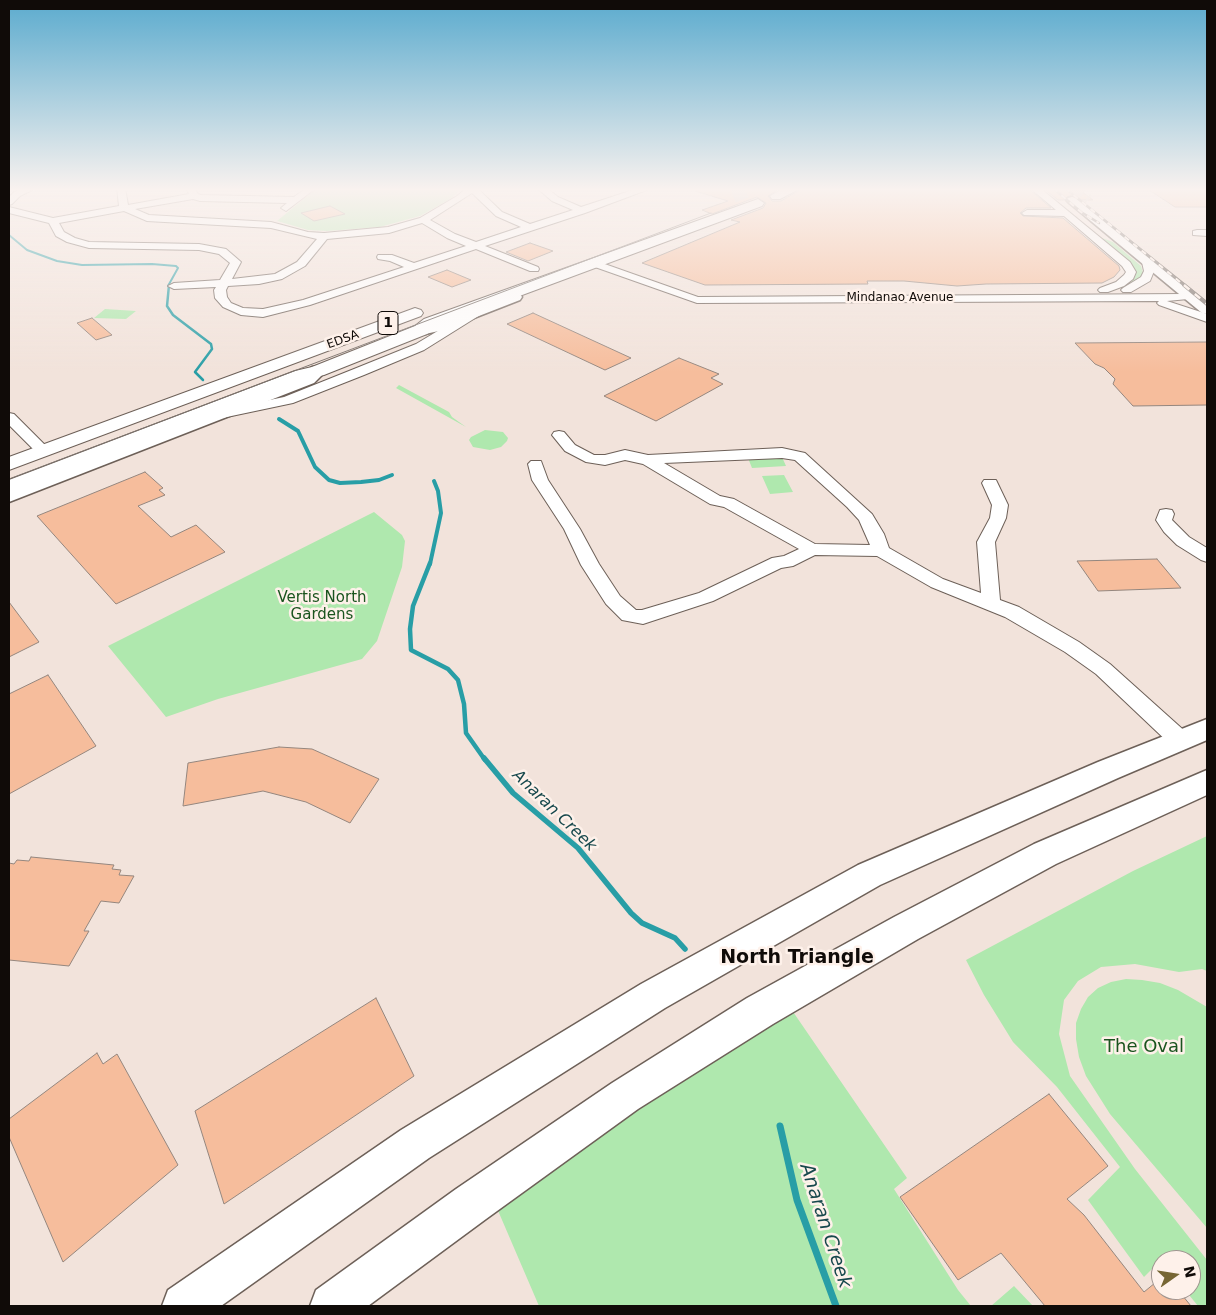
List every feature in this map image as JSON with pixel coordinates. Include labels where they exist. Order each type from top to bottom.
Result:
[{"type":"highway","name":"EDSA","points":[[9,464],[587,249]]},
{"type":"highway","name":"EDSA","points":[[9,488],[421,330],[430,324],[633,249]]},
{"type":"main road","points":[[1131,249],[1150,265],[1156,274],[1188,294],[1207,317]]},
{"type":"main road","points":[[1136,249],[1207,310]]},
{"type":"main road","name":"EDSA","points":[[421,330],[438,327],[604,263],[626,252]]},
{"type":"main road","name":"EDSA","points":[[9,496],[308,379],[318,370]]},
{"type":"main road","points":[[184,1306],[415,1144],[661,991],[869,875],[1207,729]]},
{"type":"main road","points":[[332,1306],[471,1204],[625,1096],[760,1011],[906,928],[1045,854],[1207,782]]},
{"type":"street","points":[[209,249],[222,251],[236,262],[219,295],[224,302],[246,313],[263,313],[306,303],[412,266],[467,249]]},
{"type":"street","points":[[174,286],[260,281],[286,274],[304,261],[313,249]]},
{"type":"street","points":[[481,249],[531,270]]},
{"type":"street","points":[[1109,249],[1126,264],[1131,272],[1117,272],[1112,278],[1124,287],[1146,279],[1150,265]]},
{"type":"street","points":[[382,257],[392,258],[412,266]]},
{"type":"street","name":"Mindanao Avenue","points":[[604,263],[694,299],[1142,297],[1188,294]]},
{"type":"street","name":"Mindanao Avenue","points":[[628,272],[699,294],[1104,290],[1124,287],[1188,294]]},
{"type":"street","points":[[1142,297],[1207,317]]},
{"type":"street","points":[[210,417],[288,400],[420,347],[476,312]]},
{"type":"street","points":[[9,417],[43,451]]},
{"type":"street","points":[[559,435],[570,448],[591,459],[605,460],[625,455],[648,460],[782,453],[800,456],[866,518],[875,534],[880,551]]},
{"type":"street","points":[[674,476],[679,457]]},
{"type":"street","points":[[648,460],[716,501],[728,502],[812,549],[880,551],[937,583],[1012,612],[1063,642],[1103,669],[1180,740]]},
{"type":"street","points":[[536,464],[540,480],[572,529],[590,565],[613,600],[629,615],[635,617],[643,617],[706,597],[778,562],[787,562],[812,549]]},
{"type":"street","points":[[990,483],[1000,505],[998,518],[986,542],[991,603]]},
{"type":"street","points":[[1166,514],[1164,520],[1170,528],[1183,541],[1207,556]]},
{"type":"green space","points":[[1113,249],[1122,249],[1141,266],[1143,273],[1141,278],[1127,286],[1135,277],[1135,269]]},
{"type":"green space","points":[[105,309],[136,311],[126,319],[94,318]]},
{"type":"green space","points":[[399,385],[449,412],[452,417],[466,427],[396,388]]},
{"type":"green space","points":[[485,430],[503,432],[508,438],[507,441],[501,447],[490,450],[473,447],[469,440],[471,437]]},
{"type":"green space","points":[[782,457],[786,466],[752,468],[748,458]]},
{"type":"green space","points":[[784,475],[793,492],[770,494],[762,476]]},
{"type":"green space","name":"Vertis North Gardens","points":[[374,512],[402,535],[405,541],[402,567],[377,641],[362,659],[218,699],[166,717],[108,646]]},
{"type":"green space","points":[[1207,836],[1207,971],[1202,969],[1179,972],[1135,964],[1101,967],[1078,981],[1064,1000],[1059,1034],[1070,1076],[1135,1169],[1199,1250],[1151,1250],[1151,1270],[1144,1277],[1088,1200],[1120,1167],[1057,1087],[1013,1042],[984,995],[966,960],[1133,871]]},
{"type":"green space","name":"The Oval","points":[[1126,979],[1160,983],[1178,990],[1207,1007],[1207,1228],[1110,1114],[1086,1076],[1079,1057],[1076,1023],[1088,997],[1098,988],[1111,982]]},
{"type":"green space","points":[[787,1003],[907,1178],[894,1189],[958,1290],[971,1306],[539,1306],[493,1199]]},
{"type":"green space","points":[[1201,1252],[1207,1260],[1207,1306],[1198,1306],[1193,1300],[1201,1300]]},
{"type":"green space","points":[[1014,1286],[1033,1306],[991,1306]]},
{"type":"building","points":[[513,249],[553,251],[528,261],[506,252]]},
{"type":"building","points":[[675,249],[1100,249],[1119,266],[1120,270],[1114,277],[1102,283],[957,286],[904,281],[867,281],[868,284],[705,285],[642,263]]},
{"type":"building","points":[[447,270],[471,280],[452,287],[428,277]]},
{"type":"building","points":[[533,313],[631,358],[605,370],[507,324]]},
{"type":"building","points":[[92,318],[112,335],[96,340],[77,323]]},
{"type":"building","points":[[1207,342],[1207,405],[1133,406],[1113,384],[1115,379],[1104,368],[1095,364],[1075,343]]},
{"type":"building","points":[[679,358],[719,374],[711,378],[723,384],[656,421],[604,396]]},
{"type":"building","points":[[145,472],[163,488],[159,490],[165,495],[138,506],[171,537],[196,525],[225,552],[116,604],[37,516]]},
{"type":"building","points":[[1157,559],[1181,588],[1098,591],[1077,561]]},
{"type":"building","points":[[9,602],[39,642],[9,657]]},
{"type":"building","points":[[48,675],[96,746],[9,794],[9,694]]},
{"type":"building","points":[[279,747],[312,749],[379,779],[350,823],[306,802],[263,791],[183,806],[188,763]]},
{"type":"building","points":[[31,857],[114,865],[112,869],[121,870],[119,875],[134,876],[119,903],[101,901],[84,931],[89,931],[69,966],[9,960],[9,863],[14,864],[17,860],[29,861]]},
{"type":"building","points":[[376,998],[414,1076],[224,1204],[195,1111]]},
{"type":"building","points":[[97,1053],[103,1064],[117,1054],[178,1165],[63,1262],[9,1137],[9,1119]]},
{"type":"building","points":[[1049,1094],[1108,1166],[1067,1199],[1084,1215],[1144,1292],[1151,1286],[1151,1300],[1186,1300],[1191,1306],[1045,1306],[1001,1253],[958,1280],[900,1197]]},
{"type":"waterway","points":[[26,249],[57,261],[82,265],[152,264],[176,266],[178,268],[168,286]]},
{"type":"waterway","points":[[169,285],[167,306],[173,315],[211,344],[212,349],[195,372],[203,380]]},
{"type":"waterway","name":"Anaran Creek","points":[[279,419],[298,431],[315,467],[329,480],[340,483],[361,482],[379,480],[392,475]]},
{"type":"waterway","name":"Anaran Creek","points":[[430,564],[441,513],[438,491],[434,481]]},
{"type":"waterway","name":"Anaran Creek","points":[[430,563],[413,606],[410,629],[411,650],[448,669],[458,680],[464,704],[466,733],[485,760]]},
{"type":"waterway","name":"Anaran Creek","points":[[484,758],[513,793],[578,848],[631,913],[642,923],[675,938],[685,949]]},
{"type":"waterway","name":"Anaran Creek","points":[[780,1126],[797,1200],[836,1306]]},
{"type":"tram line","points":[[9,479],[615,249]]},
{"type":"railway","points":[[1140,249],[1185,286]]},
{"type":"railway","points":[[1184,285],[1207,304]]},
{"type":"district","name":"North Triangle","points":[[797,958]]}]
